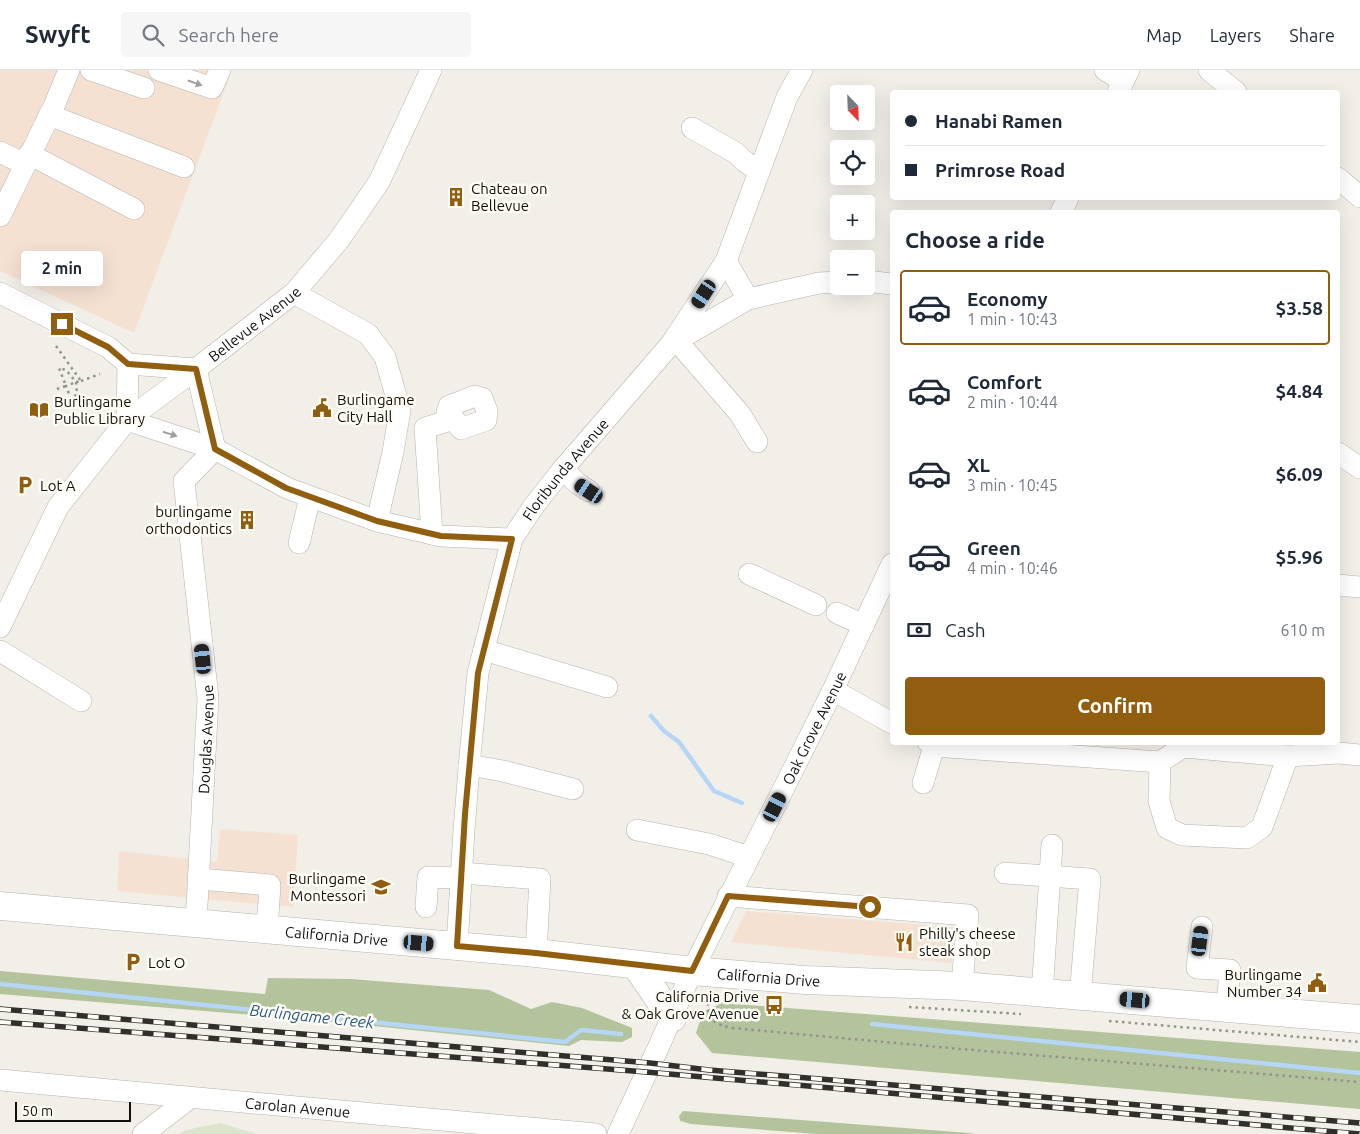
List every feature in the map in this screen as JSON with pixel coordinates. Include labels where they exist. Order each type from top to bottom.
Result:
[{"type":"main road","name":"California Drive","points":[[0,906],[536,953],[692,971],[804,980],[962,986],[1360,1018]]},
{"type":"main road","points":[[636,965],[672,1018]]},
{"type":"street","points":[[0,216],[6,186],[27,159],[69,70]]},
{"type":"street","points":[[91,70],[144,88]]},
{"type":"street","points":[[159,70],[212,88],[220,70]]},
{"type":"street","name":"Bellevue Avenue","points":[[0,627],[6,598],[58,507],[127,420],[294,293],[339,240],[379,182],[431,70]]},
{"type":"street","name":"Floribunda Avenue","points":[[457,946],[469,765],[478,673],[512,539],[563,469],[674,342],[726,261],[787,97],[802,70]]},
{"type":"street","points":[[1105,70],[1123,81]]},
{"type":"street","points":[[1209,70],[1234,90]]},
{"type":"street","points":[[49,115],[184,167]]},
{"type":"street","points":[[692,128],[736,153],[759,171]]},
{"type":"street","points":[[0,152],[27,159],[134,209]]},
{"type":"street","points":[[1340,180],[1360,198]]},
{"type":"street","points":[[726,261],[748,299]]},
{"type":"street","points":[[757,442],[740,414],[674,342],[748,299],[819,282],[830,282]]},
{"type":"street","points":[[875,282],[890,284]]},
{"type":"street","points":[[0,293],[108,347],[128,364],[196,369],[215,449]]},
{"type":"street","points":[[294,293],[368,334],[385,357],[400,410],[377,521]]},
{"type":"street","points":[[128,364],[127,420],[215,449],[286,488],[377,521],[441,536],[512,539]]},
{"type":"street","points":[[432,534],[425,428],[450,419]]},
{"type":"street","name":"Douglas Avenue","points":[[196,924],[208,698],[184,481],[215,449]]},
{"type":"street","points":[[1340,453],[1360,468]]},
{"type":"street","points":[[563,469],[577,483],[589,491]]},
{"type":"street","points":[[299,543],[310,497]]},
{"type":"street","name":"Oak Grove Avenue","points":[[618,1134],[728,896],[750,857],[833,690],[890,568]]},
{"type":"street","points":[[749,574],[816,605]]},
{"type":"street","points":[[1340,585],[1360,587]]},
{"type":"street","points":[[836,613],[864,624]]},
{"type":"street","points":[[484,650],[608,687]]},
{"type":"street","points":[[0,651],[81,701]]},
{"type":"street","points":[[833,690],[890,722]]},
{"type":"street","points":[[923,783],[931,745]]},
{"type":"street","points":[[944,745],[1160,762],[1183,747],[1288,756],[1339,753],[1360,755]]},
{"type":"street","points":[[1160,762],[1159,801],[1168,828],[1182,835],[1247,838],[1262,827],[1288,756]]},
{"type":"street","points":[[469,765],[503,771],[573,789]]},
{"type":"street","points":[[637,830],[709,844],[750,857]]},
{"type":"street","points":[[1042,992],[1052,845]]},
{"type":"street","points":[[1005,873],[1090,879],[1080,996]]},
{"type":"street","points":[[426,907],[428,877],[461,876],[540,879],[536,953]]},
{"type":"street","points":[[199,879],[270,886],[266,930]]},
{"type":"street","points":[[728,896],[968,915],[962,986]]},
{"type":"street","points":[[1202,927],[1197,968],[1230,970],[1226,1008]]},
{"type":"street","name":"Carolan Avenue","points":[[0,1080],[596,1134]]},
{"type":"street","points":[[143,1134],[190,1098]]},
{"type":"path","points":[[56,346],[81,381]]},
{"type":"path","points":[[59,368],[66,370],[76,382],[77,394],[71,399],[59,368]]},
{"type":"path","points":[[57,389],[100,374]]},
{"type":"path","points":[[708,1003],[710,1017],[716,1024],[732,1028],[1360,1082]]},
{"type":"path","points":[[905,1007],[1023,1014]]},
{"type":"path","points":[[1102,1021],[1360,1042]]},
{"type":"shaded area","points":[[0,70],[232,70],[134,333],[0,271]]},
{"type":"shaded area","points":[[220,829],[298,835],[293,907],[117,891],[119,851],[217,862]]},
{"type":"shaded area","points":[[746,911],[955,927],[952,963],[731,942]]},
{"type":"green space","points":[[0,971],[265,994],[268,978],[351,979],[489,990],[531,1009],[552,1002],[582,1008],[632,1028],[632,1037],[622,1042],[581,1040],[569,1046],[315,1020],[0,994]]},
{"type":"green space","points":[[722,1003],[1360,1052],[1360,1109],[712,1053],[696,1033],[703,1012]]},
{"type":"green space","points":[[683,1111],[975,1134],[817,1134],[691,1124],[680,1121],[679,1116]]},
{"type":"green space","points":[[220,1123],[257,1134],[180,1134],[186,1130]]},
{"type":"waterway","points":[[651,716],[664,731],[679,742],[714,791],[742,803]]},
{"type":"waterway","name":"Burlingame Creek","points":[[0,984],[565,1042],[581,1030],[621,1034]]},
{"type":"waterway","points":[[872,1024],[1360,1073]]},
{"type":"railway","points":[[0,1009],[650,1063],[709,1070],[1360,1123]]},
{"type":"railway","points":[[0,1022],[646,1072],[1360,1134]]},
{"type":"place","name":"Chateau on Bellevue","points":[[456,197]]},
{"type":"place","name":"Burlingame City Hall","points":[[322,408]]},
{"type":"place","name":"Burlingame Public Library","points":[[39,410]]},
{"type":"place","name":"Lot A","points":[[25,485]]},
{"type":"place","name":"burlingame orthodontics","points":[[247,520]]},
{"type":"place","name":"Burlingame Montessori","points":[[381,887]]},
{"type":"place","name":"Philly's cheese steak shop","points":[[904,942]]},
{"type":"place","name":"Lot O","points":[[133,962]]},
{"type":"place","name":"Burlingame Number 34","points":[[1317,983]]},
{"type":"place","name":"California Drive & Oak Grove Avenue","points":[[774,1005]]},
{"type":"route","points":[[62,324],[108,347],[128,364],[196,369],[215,449],[286,488],[377,521],[441,536],[512,539],[478,673],[465,814],[457,946],[692,971],[728,896],[870,907]]}]
